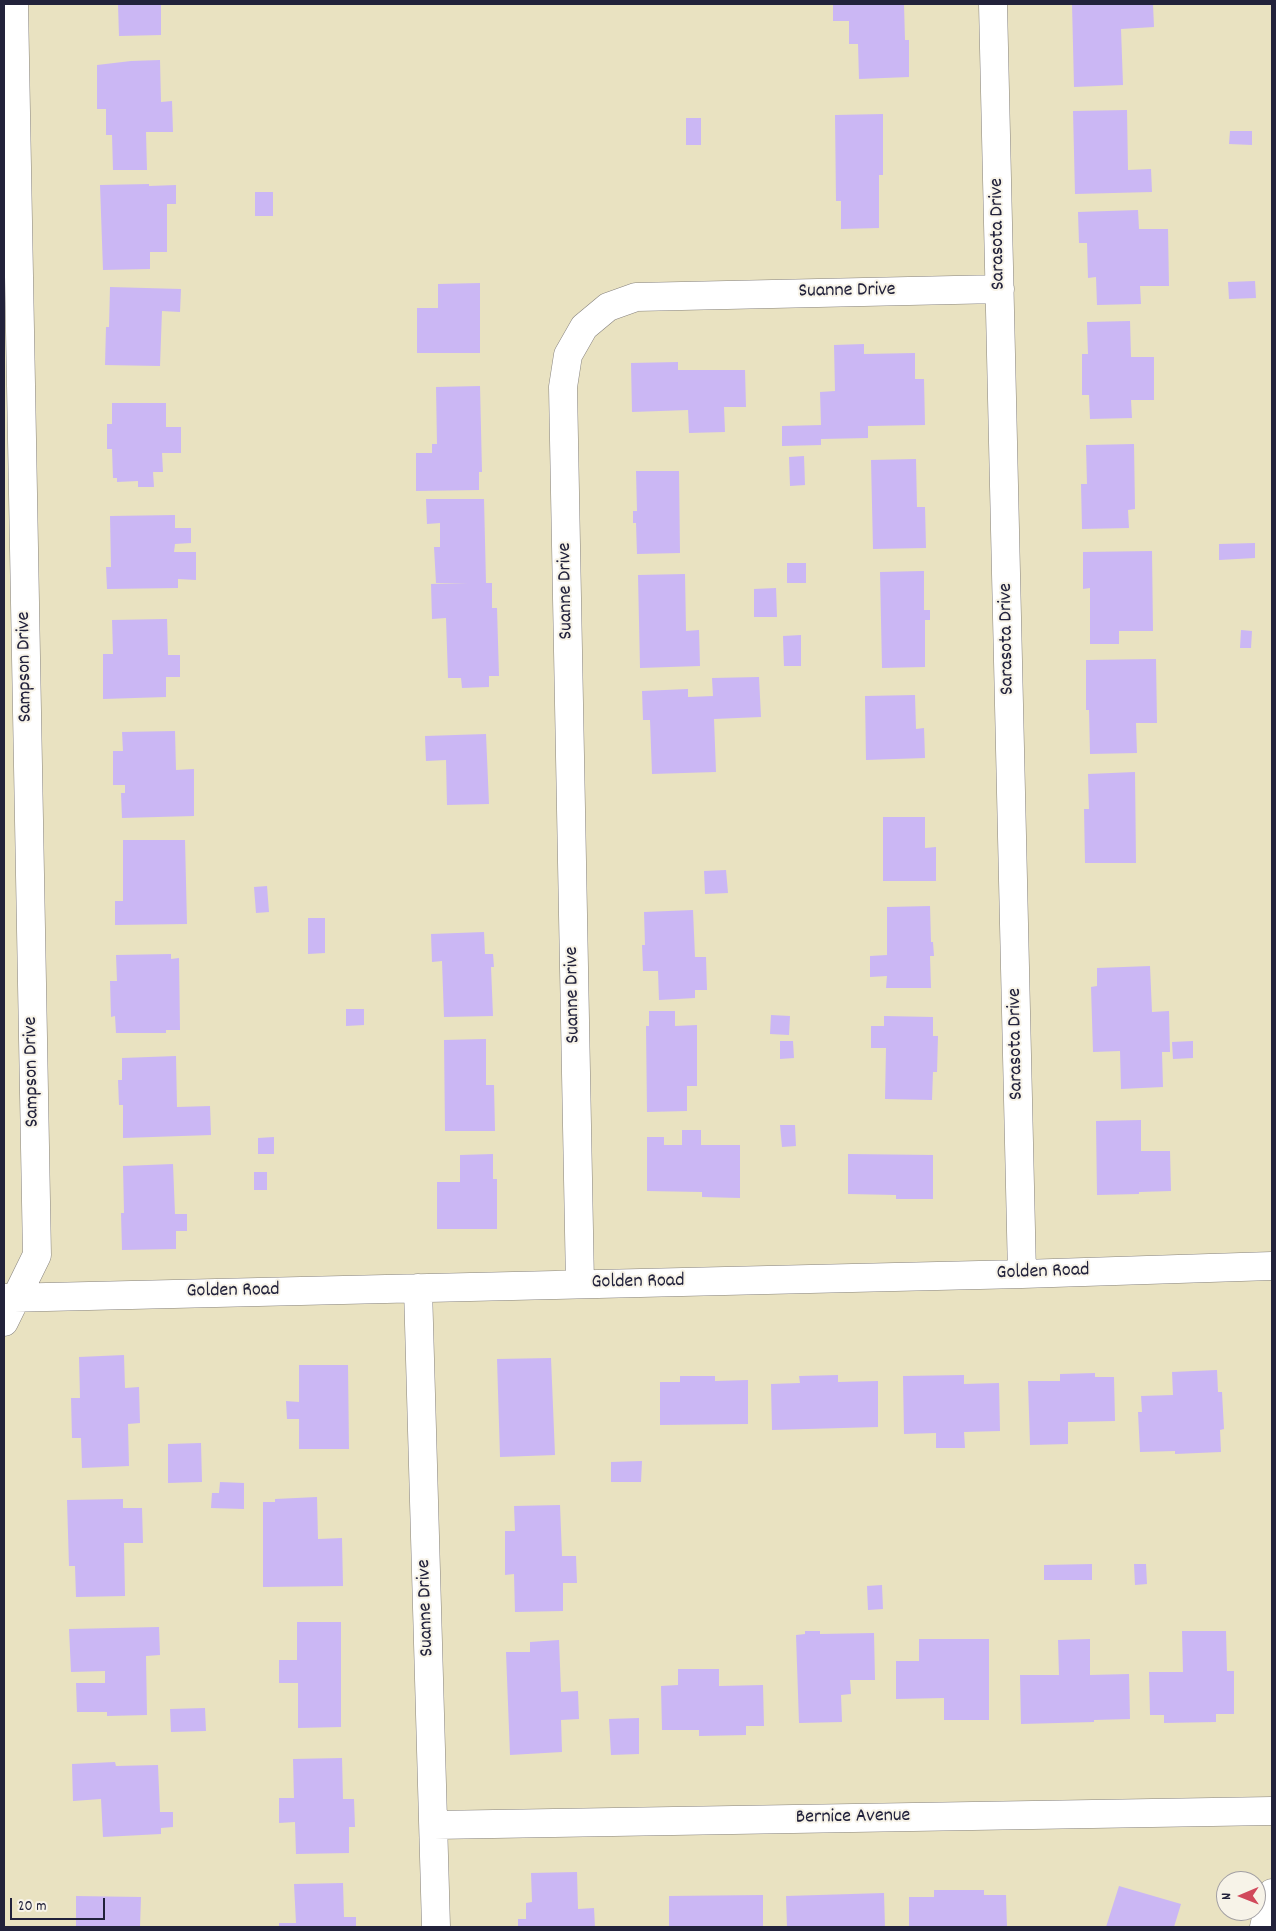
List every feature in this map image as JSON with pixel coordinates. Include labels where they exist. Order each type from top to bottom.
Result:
[{"type":"street","name":"Sampson Drive","points":[[4,1322],[10,1298],[37,1255],[14,4]]},
{"type":"street","name":"Sarasota Drive","points":[[993,4],[1022,1274]]},
{"type":"street","name":"Suanne Drive","points":[[580,1284],[563,387],[568,355],[584,327],[608,307],[636,297],[1000,289]]},
{"type":"street","name":"Golden Road","points":[[10,1298],[1022,1274],[1272,1266]]},
{"type":"street","name":"Suanne Drive","points":[[418,1288],[436,1927]]},
{"type":"street","name":"Bernice Avenue","points":[[434,1825],[1272,1811]]},
{"type":"street","points":[[1264,1927],[1272,1893]]},
{"type":"building","points":[[118,4],[161,4],[161,35],[119,36]]},
{"type":"building","points":[[833,4],[904,4],[905,40],[909,40],[909,77],[859,79],[858,44],[849,44],[849,21],[833,21]]},
{"type":"building","points":[[1072,4],[1153,4],[1154,27],[1121,29],[1123,85],[1074,87]]},
{"type":"building","points":[[160,60],[161,102],[172,101],[173,132],[146,132],[147,170],[113,170],[112,135],[106,135],[106,109],[97,109],[97,65]]},
{"type":"building","points":[[1127,110],[1128,170],[1151,169],[1152,192],[1075,194],[1073,111]]},
{"type":"building","points":[[883,114],[883,175],[879,175],[879,228],[841,229],[841,201],[836,201],[835,115]]},
{"type":"building","points":[[686,118],[701,118],[701,145],[686,145]]},
{"type":"building","points":[[1230,131],[1252,131],[1252,145],[1229,144]]},
{"type":"building","points":[[149,184],[149,186],[176,185],[176,204],[167,204],[167,252],[150,252],[150,269],[103,270],[100,185]]},
{"type":"building","points":[[255,192],[273,192],[273,216],[255,216]]},
{"type":"building","points":[[1138,210],[1139,229],[1168,229],[1169,286],[1140,286],[1141,304],[1097,305],[1096,277],[1088,278],[1087,243],[1079,243],[1078,212]]},
{"type":"building","points":[[1255,281],[1256,298],[1229,299],[1228,282]]},
{"type":"building","points":[[480,283],[480,353],[417,353],[417,308],[438,308],[438,284]]},
{"type":"building","points":[[110,287],[181,289],[180,312],[162,311],[160,366],[105,365],[106,327],[109,327]]},
{"type":"building","points":[[1130,321],[1131,357],[1154,357],[1154,400],[1131,400],[1132,418],[1090,419],[1089,395],[1082,395],[1082,354],[1088,354],[1087,322]]},
{"type":"building","points":[[864,344],[864,354],[915,353],[915,379],[924,379],[925,425],[868,426],[868,438],[821,439],[821,445],[782,446],[782,426],[821,425],[820,392],[835,391],[834,345]]},
{"type":"building","points":[[678,362],[678,370],[745,370],[746,407],[724,407],[725,432],[689,433],[688,410],[632,412],[631,363]]},
{"type":"building","points":[[480,386],[482,472],[479,472],[479,490],[416,491],[416,453],[432,453],[432,444],[437,444],[436,387]]},
{"type":"building","points":[[112,403],[166,403],[166,427],[181,427],[181,453],[162,453],[163,472],[153,472],[154,487],[138,487],[138,481],[117,482],[117,478],[113,478],[112,449],[107,449],[107,424],[112,424]]},
{"type":"building","points":[[1134,444],[1135,509],[1128,510],[1129,528],[1082,529],[1081,484],[1087,484],[1086,445]]},
{"type":"building","points":[[804,456],[805,485],[790,486],[789,457]]},
{"type":"building","points":[[916,459],[917,507],[925,507],[926,548],[873,549],[871,460]]},
{"type":"building","points":[[636,471],[679,471],[680,553],[637,554],[636,523],[633,523],[633,511],[637,511]]},
{"type":"building","points":[[426,499],[484,499],[486,583],[492,583],[492,608],[497,608],[499,676],[489,676],[489,687],[462,688],[461,678],[448,678],[446,618],[432,619],[431,584],[468,583],[436,583],[434,547],[440,547],[440,523],[427,524]]},
{"type":"building","points":[[175,515],[175,528],[191,528],[191,543],[175,544],[174,552],[196,552],[196,580],[178,579],[178,588],[107,589],[106,567],[111,567],[110,516]]},
{"type":"building","points":[[1255,543],[1255,558],[1219,560],[1219,544]]},
{"type":"building","points":[[1152,551],[1153,631],[1119,631],[1119,644],[1090,644],[1090,588],[1083,589],[1083,552]]},
{"type":"building","points":[[787,563],[806,563],[806,583],[787,583]]},
{"type":"building","points":[[924,571],[924,610],[930,610],[930,620],[925,620],[925,667],[882,668],[880,572]]},
{"type":"building","points":[[685,574],[686,631],[699,630],[700,666],[640,668],[638,575]]},
{"type":"building","points":[[776,588],[777,617],[754,617],[754,589]]},
{"type":"building","points":[[167,619],[168,655],[180,655],[180,677],[166,677],[166,697],[103,699],[103,654],[113,654],[112,620]]},
{"type":"building","points":[[1241,630],[1252,631],[1251,648],[1240,648]]},
{"type":"building","points":[[801,635],[801,666],[784,666],[783,636]]},
{"type":"building","points":[[1156,659],[1157,723],[1136,723],[1137,753],[1090,754],[1089,710],[1086,710],[1086,660]]},
{"type":"building","points":[[759,677],[761,717],[714,719],[716,772],[652,774],[650,720],[643,720],[642,691],[688,689],[688,697],[713,696],[712,678]]},
{"type":"building","points":[[915,695],[916,729],[924,728],[925,758],[866,760],[865,696]]},
{"type":"building","points":[[175,731],[176,770],[194,769],[194,816],[122,818],[121,793],[125,793],[125,785],[113,785],[113,751],[123,751],[122,732]]},
{"type":"building","points":[[486,734],[489,804],[447,805],[446,760],[426,761],[425,736]]},
{"type":"building","points":[[1135,772],[1136,863],[1085,863],[1084,809],[1089,809],[1088,774]]},
{"type":"building","points":[[883,817],[925,817],[925,848],[936,847],[936,881],[883,881]]},
{"type":"building","points":[[123,840],[185,840],[187,924],[115,925],[115,901],[123,901]]},
{"type":"building","points":[[726,870],[728,893],[705,894],[704,871]]},
{"type":"building","points":[[267,886],[269,912],[256,913],[254,887]]},
{"type":"building","points":[[930,906],[931,942],[933,942],[934,956],[930,956],[931,988],[886,988],[887,976],[870,977],[870,956],[887,955],[887,907]]},
{"type":"building","points":[[693,910],[695,957],[706,957],[707,990],[695,990],[695,998],[659,1000],[658,971],[643,971],[642,945],[645,945],[644,912]]},
{"type":"building","points":[[308,918],[325,918],[325,953],[308,954]]},
{"type":"building","points":[[484,932],[485,954],[493,954],[494,967],[491,967],[493,1016],[444,1017],[442,961],[432,962],[431,934]]},
{"type":"building","points":[[171,954],[171,959],[179,958],[180,1030],[166,1030],[166,1033],[116,1033],[115,1016],[111,1017],[110,981],[117,981],[116,955]]},
{"type":"building","points":[[1150,966],[1152,1012],[1169,1011],[1170,1052],[1162,1052],[1163,1087],[1121,1089],[1120,1051],[1093,1052],[1091,987],[1097,986],[1097,968]]},
{"type":"building","points":[[346,1009],[364,1009],[364,1025],[346,1026]]},
{"type":"building","points":[[649,1011],[675,1011],[675,1026],[697,1025],[697,1086],[687,1086],[687,1111],[647,1112],[646,1026],[649,1026]]},
{"type":"building","points":[[771,1015],[790,1016],[789,1035],[770,1034]]},
{"type":"building","points":[[884,1016],[933,1017],[933,1036],[938,1036],[937,1072],[933,1072],[932,1100],[885,1099],[886,1048],[871,1048],[871,1026],[884,1026]]},
{"type":"building","points":[[486,1039],[486,1085],[494,1085],[495,1131],[445,1131],[444,1040]]},
{"type":"building","points":[[780,1041],[793,1041],[794,1058],[780,1059]]},
{"type":"building","points":[[1193,1041],[1193,1058],[1173,1059],[1172,1042]]},
{"type":"building","points":[[176,1056],[177,1107],[210,1106],[211,1135],[123,1138],[123,1105],[119,1105],[118,1080],[122,1080],[122,1058]]},
{"type":"building","points":[[1141,1120],[1141,1151],[1170,1151],[1171,1191],[1097,1195],[1096,1121]]},
{"type":"building","points":[[780,1125],[795,1125],[796,1146],[782,1147]]},
{"type":"building","points":[[682,1130],[701,1130],[701,1145],[740,1145],[740,1198],[702,1197],[702,1192],[647,1191],[647,1137],[664,1137],[664,1145],[682,1145]]},
{"type":"building","points":[[274,1137],[274,1154],[258,1154],[258,1138]]},
{"type":"building","points":[[493,1154],[493,1179],[497,1179],[497,1229],[437,1229],[437,1182],[460,1182],[460,1155]]},
{"type":"building","points":[[848,1154],[933,1155],[933,1199],[896,1199],[896,1195],[848,1194]]},
{"type":"building","points":[[173,1164],[175,1214],[187,1214],[187,1231],[176,1231],[176,1249],[122,1250],[121,1213],[124,1213],[123,1166]]},
{"type":"building","points":[[254,1172],[267,1172],[267,1190],[254,1190]]},
{"type":"building","points":[[124,1355],[125,1388],[139,1387],[140,1423],[128,1424],[129,1466],[82,1468],[81,1438],[72,1438],[71,1398],[80,1398],[79,1357]]},
{"type":"building","points":[[551,1358],[555,1455],[500,1457],[497,1359]]},
{"type":"building","points":[[299,1365],[348,1365],[349,1449],[299,1449],[299,1419],[287,1419],[286,1401],[299,1402]]},
{"type":"building","points":[[1217,1370],[1218,1392],[1222,1392],[1224,1429],[1220,1430],[1221,1452],[1175,1454],[1175,1451],[1140,1452],[1138,1412],[1142,1412],[1141,1396],[1173,1395],[1172,1372]]},
{"type":"building","points":[[1095,1373],[1095,1377],[1114,1377],[1115,1421],[1068,1422],[1068,1444],[1030,1445],[1028,1381],[1060,1381],[1060,1374]]},
{"type":"building","points":[[838,1375],[838,1382],[878,1381],[878,1427],[772,1430],[771,1384],[800,1383],[799,1376]]},
{"type":"building","points":[[964,1375],[964,1384],[999,1383],[1000,1431],[964,1432],[965,1448],[936,1448],[936,1433],[904,1434],[903,1376]]},
{"type":"building","points":[[680,1376],[715,1376],[715,1381],[748,1380],[748,1424],[660,1425],[660,1382],[680,1382]]},
{"type":"building","points":[[201,1443],[202,1482],[168,1483],[168,1444]]},
{"type":"building","points":[[642,1461],[641,1482],[611,1482],[611,1462]]},
{"type":"building","points":[[220,1482],[244,1483],[244,1509],[211,1508],[212,1493],[219,1493]]},
{"type":"building","points":[[317,1497],[318,1539],[342,1538],[343,1586],[263,1587],[263,1502],[275,1502],[275,1499]]},
{"type":"building","points":[[123,1499],[123,1508],[142,1508],[143,1543],[124,1543],[125,1596],[76,1597],[75,1566],[69,1566],[67,1500]]},
{"type":"building","points":[[560,1505],[562,1556],[576,1556],[577,1583],[563,1583],[563,1611],[515,1612],[514,1574],[505,1575],[505,1531],[515,1531],[514,1506]]},
{"type":"building","points":[[1092,1564],[1092,1580],[1044,1580],[1044,1565]]},
{"type":"building","points":[[1134,1564],[1146,1564],[1147,1584],[1135,1585]]},
{"type":"building","points":[[882,1585],[883,1609],[868,1610],[867,1586]]},
{"type":"building","points":[[297,1622],[341,1622],[341,1727],[298,1728],[298,1683],[279,1683],[279,1660],[297,1660]]},
{"type":"building","points":[[159,1627],[160,1655],[146,1656],[147,1715],[107,1716],[107,1712],[77,1712],[76,1683],[105,1683],[105,1671],[71,1672],[69,1629]]},
{"type":"building","points":[[805,1631],[820,1631],[820,1634],[874,1633],[875,1680],[850,1680],[851,1694],[841,1695],[842,1722],[799,1723],[796,1635],[805,1634]]},
{"type":"building","points":[[1182,1631],[1226,1631],[1227,1671],[1234,1671],[1234,1714],[1216,1714],[1216,1722],[1164,1723],[1164,1715],[1150,1715],[1149,1672],[1183,1672]]},
{"type":"building","points":[[919,1639],[989,1639],[989,1720],[944,1720],[944,1698],[896,1699],[896,1661],[919,1661]]},
{"type":"building","points":[[1090,1639],[1090,1675],[1129,1674],[1130,1719],[1021,1724],[1020,1675],[1059,1675],[1058,1640]]},
{"type":"building","points":[[559,1640],[561,1692],[578,1691],[579,1719],[561,1720],[562,1752],[510,1755],[506,1652],[530,1652],[530,1642]]},
{"type":"building","points":[[678,1669],[719,1669],[719,1686],[763,1685],[764,1726],[746,1726],[746,1735],[699,1736],[699,1730],[662,1730],[661,1686],[678,1685]]},
{"type":"building","points":[[205,1708],[206,1731],[171,1732],[170,1709]]},
{"type":"building","points":[[639,1718],[639,1754],[611,1755],[609,1719]]},
{"type":"building","points":[[342,1758],[343,1799],[354,1799],[355,1827],[349,1827],[349,1853],[296,1854],[295,1822],[279,1823],[279,1798],[294,1798],[293,1759]]},
{"type":"building","points":[[115,1762],[116,1766],[158,1765],[160,1812],[173,1812],[173,1827],[161,1828],[161,1834],[103,1837],[101,1799],[73,1801],[72,1764]]},
{"type":"building","points":[[577,1872],[578,1909],[594,1908],[595,1927],[518,1927],[518,1919],[526,1919],[526,1903],[532,1902],[531,1873]]},
{"type":"building","points":[[343,1883],[344,1917],[356,1917],[356,1927],[279,1927],[279,1923],[296,1923],[294,1884]]},
{"type":"building","points":[[1119,1886],[1181,1904],[1174,1927],[1106,1927]]},
{"type":"building","points":[[934,1890],[984,1890],[984,1895],[1006,1895],[1007,1927],[909,1927],[909,1897],[934,1897]]},
{"type":"building","points":[[884,1893],[885,1927],[787,1927],[786,1896]]},
{"type":"building","points":[[763,1895],[763,1927],[669,1927],[669,1896]]},
{"type":"building","points":[[76,1896],[141,1897],[140,1927],[76,1927]]}]
